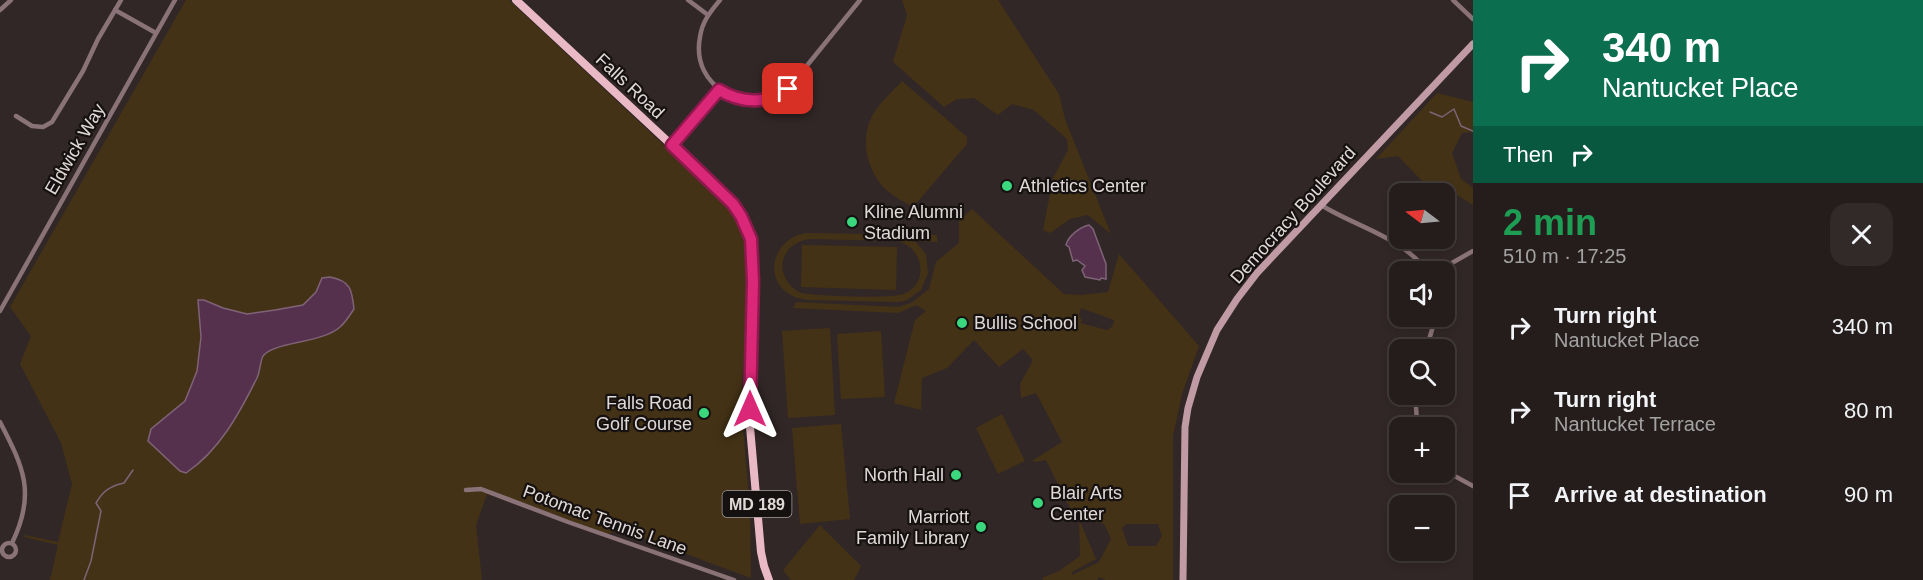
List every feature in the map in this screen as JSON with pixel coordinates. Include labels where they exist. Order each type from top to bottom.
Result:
[{"type":"main road","name":"Falls Road","points":[[516,0],[672,145],[733,204],[741,216],[751,239],[753,281],[750,427],[761,552],[769,580]]},
{"type":"main road","name":"Democracy Boulevard","points":[[1184,580],[1185,427],[1197,377],[1217,330],[1257,273],[1473,44]]},
{"type":"street","points":[[0,10],[11,0]]},
{"type":"street","points":[[16,116],[32,126],[43,127],[52,122],[83,71],[98,39],[121,0]]},
{"type":"street","name":"Eldwick Way","points":[[0,311],[175,0]]},
{"type":"street","points":[[688,0],[708,15]]},
{"type":"street","points":[[720,0],[708,15],[700,36],[700,59],[707,75],[719,90],[732,97],[746,100],[764,100],[782,93],[801,75],[860,0]]},
{"type":"street","points":[[1453,0],[1473,19]]},
{"type":"street","points":[[115,10],[156,33]]},
{"type":"street","points":[[672,145],[719,90]]},
{"type":"street","points":[[1321,204],[1403,248],[1419,261]]},
{"type":"street","points":[[1455,261],[1473,251]]},
{"type":"street","points":[[0,422],[23,473],[26,489],[25,509],[12,543]]},
{"type":"street","points":[[1455,476],[1473,486]]},
{"type":"street","name":"Potomac Tennis Lane","points":[[466,490],[481,489],[734,580]]},
{"type":"shaded area","name":"Falls Road Golf Course","points":[[186,0],[509,0],[717,195],[736,215],[747,246],[746,321],[741,404],[750,510],[751,578],[621,530],[601,536],[487,494],[476,525],[482,580],[50,580],[58,545],[24,537],[25,535],[58,542],[72,484],[61,443],[20,364],[31,336],[10,307]]},
{"type":"shaded area","points":[[902,0],[998,0],[1059,94],[1065,119],[1111,234],[1088,215],[1070,219],[1050,233],[1043,230],[1053,178],[1068,150],[1067,139],[1034,110],[1012,104],[998,115],[974,98],[957,99],[944,107],[893,62],[907,15]]},
{"type":"shaded area","points":[[902,81],[967,137],[967,144],[913,207],[882,185],[871,167],[866,147],[866,136],[872,116]]},
{"type":"shaded area","points":[[1437,93],[1473,102],[1473,132],[1462,133],[1452,153],[1461,179],[1473,188],[1473,205],[1455,195],[1455,183],[1424,183],[1398,156],[1376,159]]},
{"type":"shaded area","points":[[972,209],[1064,294],[1108,292],[1119,254],[1199,346],[1182,394],[1173,436],[1173,580],[1106,580],[1099,577],[1097,580],[1043,580],[1042,578],[1059,571],[1080,556],[1079,519],[1096,559],[1072,572],[1072,575],[1099,562],[1111,539],[1104,524],[1073,514],[1046,460],[1032,461],[1062,442],[1036,393],[1021,398],[1020,384],[1033,360],[1023,349],[999,367],[974,340],[947,368],[922,378],[921,410],[894,403],[915,320],[926,311],[916,305],[898,313],[793,308],[796,302],[898,307],[911,303],[929,289],[936,262],[959,243],[959,221]],"holes":[[[1081,308],[1114,320],[1113,326],[1107,330],[1080,323],[1082,321],[1079,315]],[[1126,524],[1158,524],[1162,536],[1156,546],[1128,546],[1122,528]]]},
{"type":"shaded area","points":[[1089,225],[1093,229],[1106,264],[1106,279],[1085,277],[1082,270],[1085,266],[1077,260],[1073,261],[1069,247],[1066,245],[1075,232]]},
{"type":"shaded area","points":[[806,233],[937,235],[937,242],[915,241],[926,254],[928,273],[921,290],[907,300],[900,302],[809,300],[797,298],[784,290],[777,282],[774,272],[778,252],[794,237]],"holes":[[[811,239],[896,241],[912,250],[920,265],[918,282],[912,289],[896,296],[837,296],[801,293],[792,287],[783,271],[783,262],[791,247]]]},
{"type":"shaded area","points":[[802,245],[897,247],[896,290],[801,287]]},
{"type":"shaded area","points":[[330,277],[342,281],[351,292],[354,309],[346,321],[332,332],[322,336],[268,351],[263,356],[257,378],[227,431],[198,464],[186,473],[180,471],[148,441],[151,429],[185,401],[197,371],[201,337],[198,300],[247,314],[275,310],[303,305],[316,292],[322,278]]},
{"type":"shaded area","points":[[830,328],[835,415],[788,418],[782,331]]},
{"type":"shaded area","points":[[881,331],[885,397],[841,399],[837,334]]},
{"type":"shaded area","points":[[1002,414],[1025,461],[998,474],[976,428]]},
{"type":"shaded area","points":[[841,424],[850,519],[800,524],[792,428]]},
{"type":"shaded area","points":[[820,525],[861,566],[854,580],[791,580],[783,570]]},
{"type":"waterway","points":[[1430,112],[1442,117],[1454,109],[1461,126],[1473,131]]},
{"type":"waterway","points":[[84,580],[91,561],[101,511],[96,503],[107,490],[124,483],[133,470]]},
{"type":"place","name":"Athletics Center","points":[[1007,186]]},
{"type":"place","name":"Kline Alumni Stadium","points":[[852,222]]},
{"type":"place","name":"Bullis School","points":[[962,323]]},
{"type":"place","name":"Falls Road Golf Course","points":[[704,413]]},
{"type":"place","name":"North Hall","points":[[956,475]]},
{"type":"place","name":"Blair Arts Center","points":[[1038,503]]},
{"type":"place","name":"Marriott Family Library","points":[[981,527]]},
{"type":"route","points":[[750,409],[753,281],[751,239],[733,204],[672,145],[719,90],[738,99],[758,101],[770,99],[788,89]]}]
